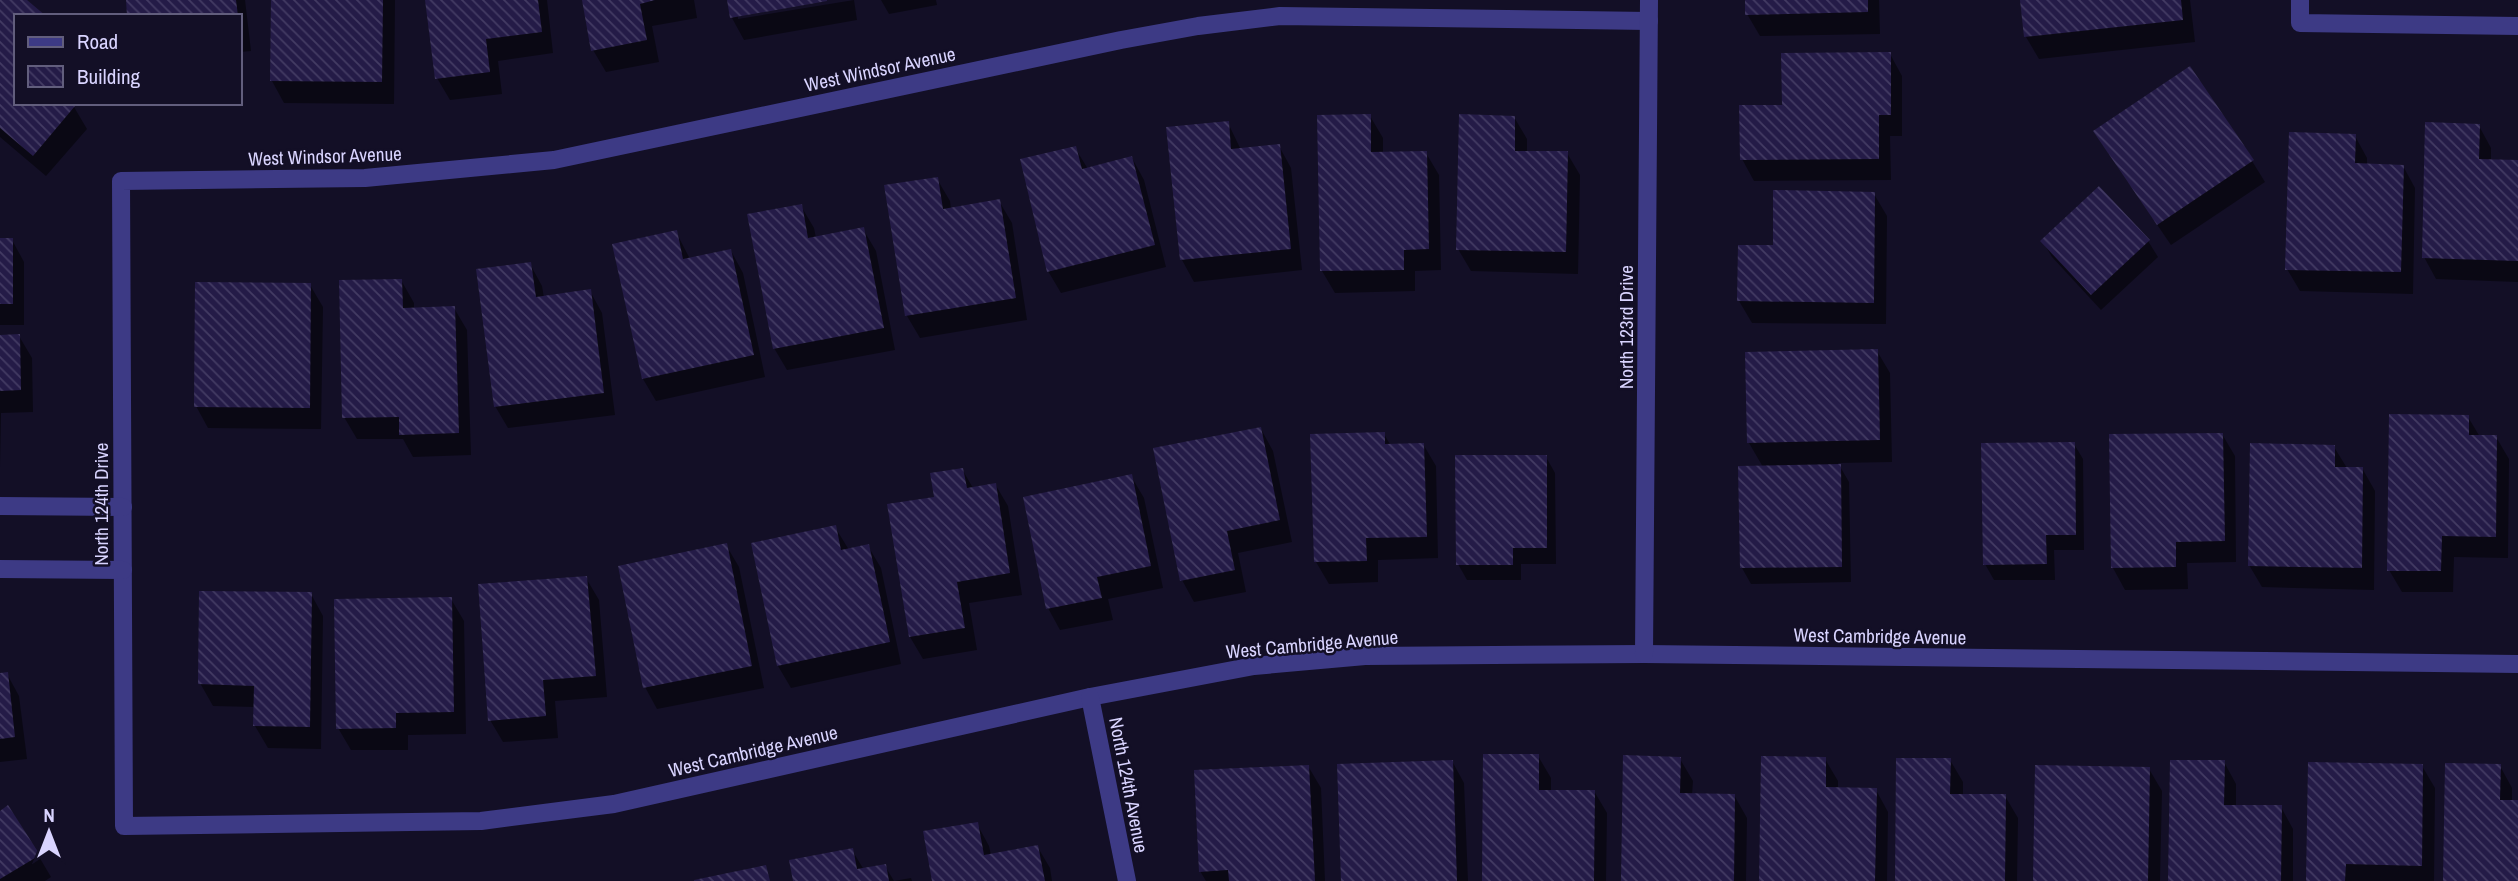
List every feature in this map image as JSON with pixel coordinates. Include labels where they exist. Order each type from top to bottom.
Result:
[{"type":"street","name":"North 123rd Drive","points":[[1644,654],[1649,0]]},
{"type":"street","points":[[2300,0],[2300,23],[2518,26]]},
{"type":"street","name":"West Windsor Avenue","points":[[121,181],[365,178],[554,160],[1097,44],[1198,26],[1280,16],[1649,21]]},
{"type":"street","name":"North 124th Drive","points":[[121,181],[124,826]]},
{"type":"street","points":[[0,506],[123,507]]},
{"type":"street","points":[[0,569],[123,570]]},
{"type":"street","name":"West Cambridge Avenue","points":[[124,826],[481,821],[614,804],[1090,697],[1254,666],[1365,656],[1644,654],[2518,664]]},
{"type":"street","name":"North 124th Avenue","points":[[1090,697],[1127,881]]},
{"type":"building","points":[[0,0],[27,0],[44,14],[14,14],[14,105],[75,106],[33,156],[0,128]]},
{"type":"building","points":[[126,0],[236,0],[238,14],[127,14]]},
{"type":"building","points":[[271,0],[383,0],[382,82],[270,81]]},
{"type":"building","points":[[425,0],[538,0],[542,32],[486,39],[490,72],[435,79]]},
{"type":"building","points":[[582,0],[655,0],[640,4],[647,40],[591,51]]},
{"type":"building","points":[[727,0],[827,0],[827,1],[730,18]]},
{"type":"building","points":[[1745,0],[1868,0],[1868,12],[1745,15]]},
{"type":"building","points":[[2020,0],[2181,0],[2183,20],[2024,37]]},
{"type":"building","points":[[1891,52],[1891,115],[1879,115],[1879,159],[1740,160],[1739,105],[1782,105],[1781,53]]},
{"type":"building","points":[[2190,66],[2254,160],[2157,225],[2093,131]]},
{"type":"building","points":[[1371,114],[1371,152],[1427,151],[1429,249],[1404,250],[1404,270],[1320,271],[1317,115]]},
{"type":"building","points":[[1459,114],[1515,116],[1515,151],[1568,151],[1566,252],[1456,250]]},
{"type":"building","points":[[1229,121],[1231,149],[1280,144],[1291,249],[1180,260],[1166,127]]},
{"type":"building","points":[[2425,122],[2480,124],[2479,159],[2518,160],[2518,261],[2422,258]]},
{"type":"building","points":[[2289,132],[2356,134],[2355,163],[2404,165],[2401,272],[2285,270]]},
{"type":"building","points":[[1076,146],[1082,169],[1132,156],[1155,245],[1047,272],[1020,159]]},
{"type":"building","points":[[938,177],[943,209],[1000,199],[1016,298],[905,316],[884,185]]},
{"type":"building","points":[[2099,186],[2150,240],[2091,295],[2040,241]]},
{"type":"building","points":[[1773,190],[1875,192],[1874,303],[1737,301],[1738,245],[1773,245]]},
{"type":"building","points":[[802,204],[808,238],[864,227],[884,328],[773,349],[747,214]]},
{"type":"building","points":[[677,230],[683,259],[731,249],[754,355],[642,379],[612,244]]},
{"type":"building","points":[[0,238],[13,238],[13,304],[0,304]]},
{"type":"building","points":[[531,262],[536,297],[591,289],[604,393],[494,407],[476,269]]},
{"type":"building","points":[[402,279],[403,308],[455,306],[459,433],[399,435],[399,417],[342,418],[339,280]]},
{"type":"building","points":[[195,282],[311,283],[310,408],[194,407]]},
{"type":"building","points":[[20,334],[21,390],[0,391],[0,335]]},
{"type":"building","points":[[1878,349],[1880,440],[1747,443],[1745,352]]},
{"type":"building","points":[[2389,414],[2469,415],[2469,435],[2497,435],[2496,537],[2442,536],[2441,571],[2387,571]]},
{"type":"building","points":[[1261,427],[1280,520],[1227,531],[1235,570],[1180,581],[1153,448]]},
{"type":"building","points":[[1385,432],[1385,444],[1424,443],[1427,537],[1366,538],[1367,561],[1314,562],[1310,434]]},
{"type":"building","points":[[2223,433],[2225,541],[2176,542],[2176,567],[2111,568],[2109,434]]},
{"type":"building","points":[[2075,442],[2076,535],[2046,535],[2047,564],[1983,565],[1981,443]]},
{"type":"building","points":[[2250,443],[2335,445],[2335,467],[2363,467],[2362,568],[2248,566]]},
{"type":"building","points":[[1455,455],[1547,455],[1547,548],[1513,548],[1513,565],[1456,565]]},
{"type":"building","points":[[1841,464],[1842,567],[1740,568],[1738,466]]},
{"type":"building","points":[[963,468],[967,488],[996,483],[1010,573],[957,582],[965,628],[909,637],[887,504],[934,497],[930,473]]},
{"type":"building","points":[[1132,474],[1151,566],[1097,577],[1102,598],[1046,609],[1023,497]]},
{"type":"building","points":[[836,525],[841,550],[869,544],[890,642],[777,666],[751,543]]},
{"type":"building","points":[[727,543],[752,666],[643,688],[618,566]]},
{"type":"building","points":[[587,576],[596,676],[543,680],[546,716],[488,721],[478,584]]},
{"type":"building","points":[[199,591],[312,592],[310,727],[253,726],[254,686],[198,684]]},
{"type":"building","points":[[452,597],[454,712],[396,713],[396,728],[336,729],[334,599]]},
{"type":"building","points":[[8,672],[15,737],[0,739],[0,673]]},
{"type":"building","points":[[1483,754],[1539,754],[1539,790],[1595,790],[1594,881],[1482,881]]},
{"type":"building","points":[[1623,755],[1681,757],[1680,793],[1735,794],[1734,881],[1621,881]]},
{"type":"building","points":[[1761,756],[1826,757],[1826,787],[1877,788],[1875,881],[1759,881]]},
{"type":"building","points":[[1896,758],[1951,758],[1950,794],[2006,794],[2005,881],[1895,881]]},
{"type":"building","points":[[1453,760],[1457,881],[1341,881],[1337,764]]},
{"type":"building","points":[[2170,760],[2225,760],[2224,805],[2282,805],[2281,881],[2168,881]]},
{"type":"building","points":[[2308,762],[2423,764],[2422,866],[2346,864],[2345,881],[2306,881]]},
{"type":"building","points":[[2445,763],[2501,764],[2500,800],[2518,800],[2518,881],[2443,881]]},
{"type":"building","points":[[1309,765],[1315,881],[1229,881],[1228,870],[1199,872],[1194,770]]},
{"type":"building","points":[[2035,765],[2150,767],[2148,881],[2033,881]]},
{"type":"building","points":[[8,805],[40,855],[0,879],[0,811]]},
{"type":"building","points":[[978,822],[984,855],[1038,845],[1045,881],[932,881],[923,831]]},
{"type":"building","points":[[853,848],[857,869],[886,864],[889,881],[793,881],[789,860]]},
{"type":"building","points":[[766,865],[770,881],[694,881],[694,880]]}]
